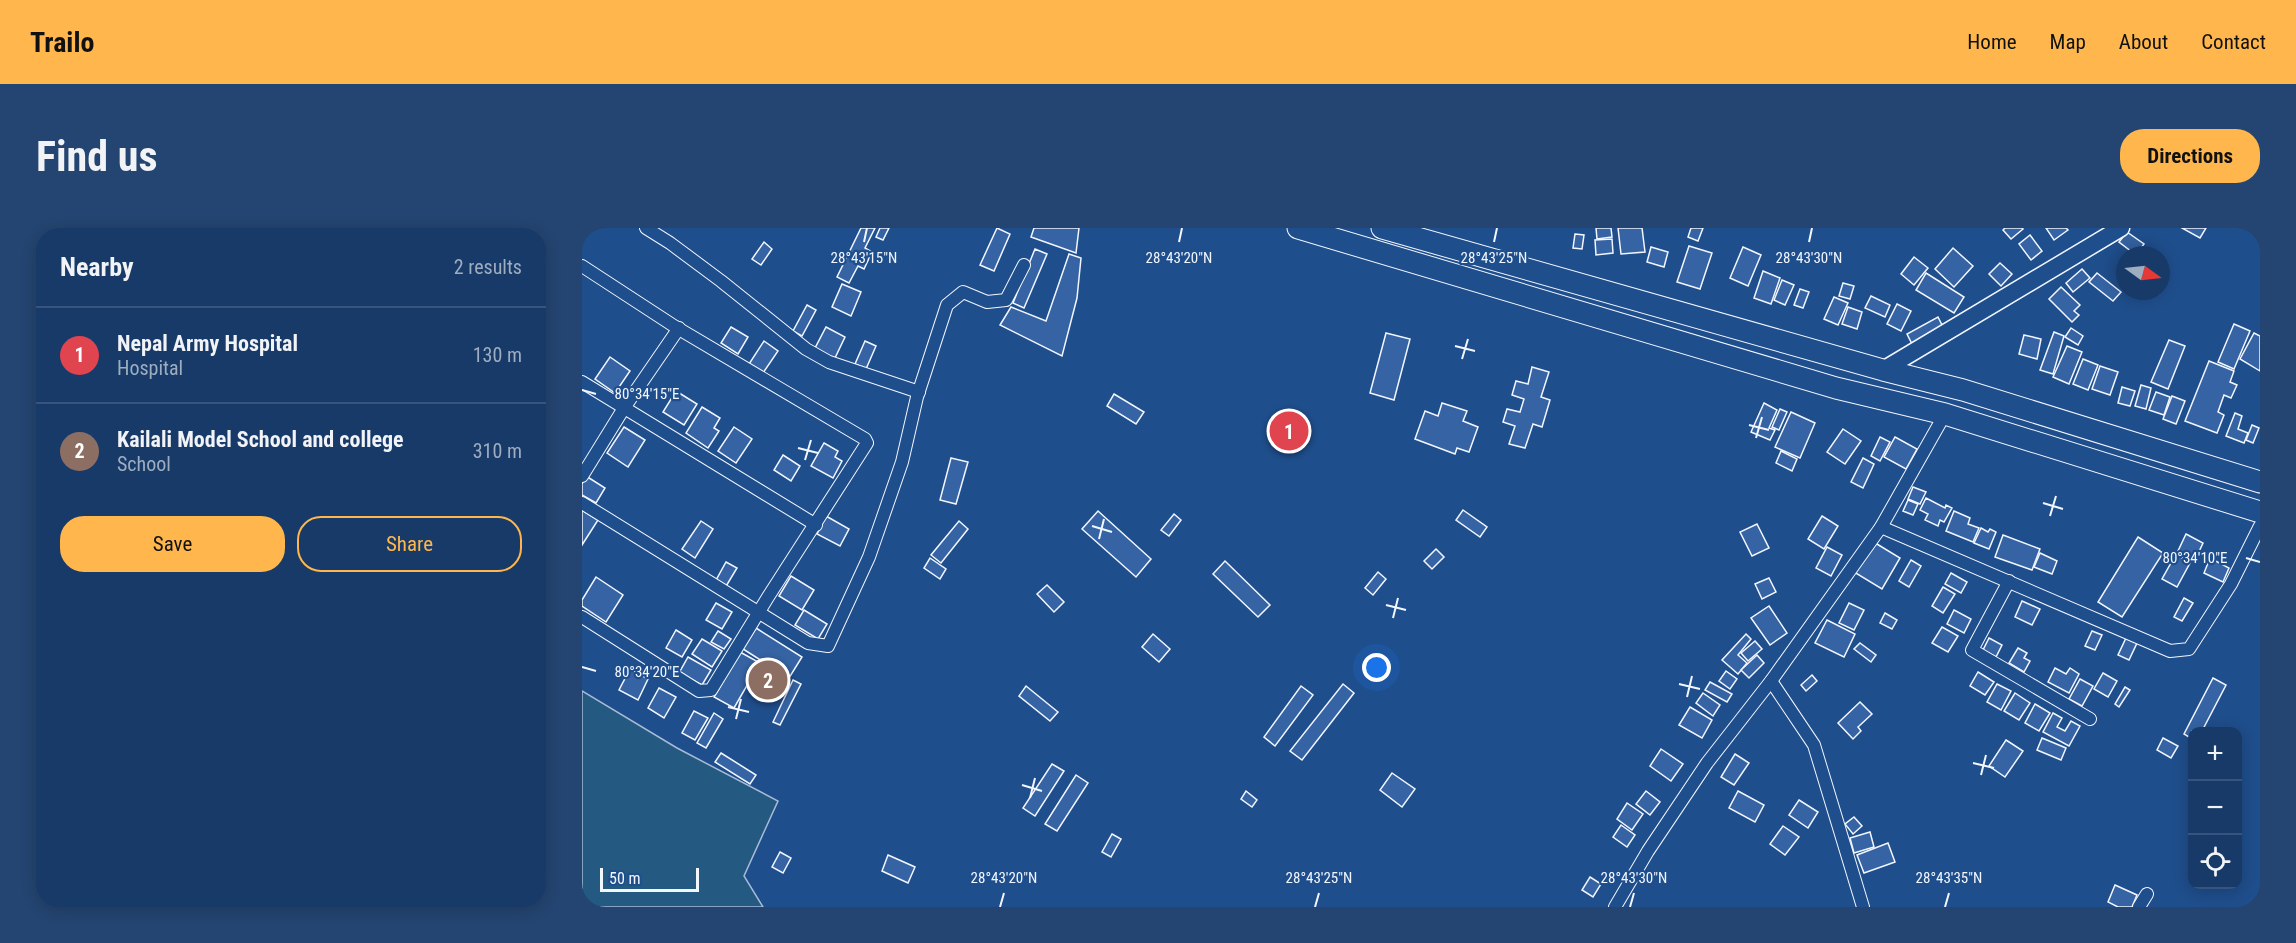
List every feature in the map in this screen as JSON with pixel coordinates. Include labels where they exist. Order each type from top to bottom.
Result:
[{"type":"highway","points":[[1298,228],[1836,388],[1945,414],[2260,512]]},
{"type":"highway","points":[[1382,228],[1883,370],[1963,390],[2260,482]]},
{"type":"main road","points":[[1883,370],[2121,228]]},
{"type":"street","points":[[646,228],[712,274],[806,349],[829,362],[919,392]]},
{"type":"street","points":[[582,503],[808,642],[828,646],[869,557],[902,462],[919,392],[947,305],[963,292],[987,302],[1006,300],[1024,265]]},
{"type":"street","points":[[582,266],[679,328],[865,440],[866,446],[711,690],[699,691],[582,618]]},
{"type":"street","points":[[582,476],[624,408],[679,328]]},
{"type":"street","points":[[582,382],[816,525]]},
{"type":"street","points":[[1615,907],[1648,850],[1707,763],[1771,681],[1881,527],[1945,414]]},
{"type":"street","points":[[1881,527],[2170,651],[2189,649],[2231,584],[2260,526]]},
{"type":"street","points":[[2008,581],[1972,650],[2090,718]]},
{"type":"street","points":[[1771,681],[1814,745],[1863,907]]},
{"type":"street","points":[[2139,907],[2147,894]]},
{"type":"shaded area","points":[[582,691],[677,748],[778,801],[744,876],[763,907],[582,907]]},
{"type":"building","points":[[861,228],[875,228],[865,248],[872,252],[864,269],[858,266],[849,283],[837,277]]},
{"type":"building","points":[[880,228],[889,228],[883,240],[876,237]]},
{"type":"building","points":[[997,228],[1010,234],[994,271],[980,265]]},
{"type":"building","points":[[1034,228],[1079,228],[1076,253],[1031,237]]},
{"type":"building","points":[[1596,228],[1611,228],[1612,237],[1597,239]]},
{"type":"building","points":[[1618,228],[1642,228],[1645,252],[1621,254]]},
{"type":"building","points":[[1691,228],[1703,228],[1698,241],[1688,237]]},
{"type":"building","points":[[2005,228],[2023,229],[2011,239],[2003,230]]},
{"type":"building","points":[[2046,228],[2066,228],[2068,230],[2054,240]]},
{"type":"building","points":[[2182,228],[2206,228],[2200,238]]},
{"type":"building","points":[[2127,232],[2144,244],[2143,246],[2124,246],[2119,242]]},
{"type":"building","points":[[1575,234],[1584,235],[1582,249],[1573,248]]},
{"type":"building","points":[[2030,235],[2042,251],[2031,260],[2019,244]]},
{"type":"building","points":[[1612,239],[1613,253],[1596,255],[1595,240]]},
{"type":"building","points":[[764,242],[772,249],[761,265],[752,259]]},
{"type":"building","points":[[1689,246],[1712,253],[1700,289],[1677,282]]},
{"type":"building","points":[[1651,247],[1668,252],[1664,267],[1647,262]]},
{"type":"building","points":[[1743,247],[1761,255],[1748,286],[1730,278]]},
{"type":"building","points":[[1953,248],[1973,266],[1954,287],[1935,269]]},
{"type":"building","points":[[1035,249],[1047,254],[1024,308],[1013,303]]},
{"type":"building","points":[[1069,254],[1081,258],[1077,298],[1062,356],[1000,325],[1011,307],[1046,321]]},
{"type":"building","points":[[1914,257],[1928,268],[1914,285],[1901,274]]},
{"type":"building","points":[[2000,263],[2012,274],[2001,286],[1989,274]]},
{"type":"building","points":[[2082,269],[2090,278],[2073,292],[2066,283]]},
{"type":"building","points":[[1763,271],[1780,278],[1771,304],[1754,298]]},
{"type":"building","points":[[1926,273],[1964,297],[1954,313],[1916,290]]},
{"type":"building","points":[[2097,273],[2116,288],[2116,298],[2113,301],[2089,282]]},
{"type":"building","points":[[1782,280],[1794,285],[1785,305],[1774,300]]},
{"type":"building","points":[[1843,283],[1854,286],[1850,299],[1839,296]]},
{"type":"building","points":[[842,284],[861,292],[851,316],[832,307]]},
{"type":"building","points":[[2061,287],[2080,305],[2074,311],[2079,315],[2072,322],[2049,299]]},
{"type":"building","points":[[1800,289],[1809,292],[1803,308],[1794,305]]},
{"type":"building","points":[[1871,296],[1890,305],[1885,317],[1865,308]]},
{"type":"building","points":[[1834,297],[1848,303],[1838,325],[1824,319]]},
{"type":"building","points":[[1897,304],[1911,311],[1901,331],[1887,324]]},
{"type":"building","points":[[807,305],[816,310],[802,336],[793,331]]},
{"type":"building","points":[[1848,307],[1862,312],[1857,329],[1842,324]]},
{"type":"building","points":[[1938,317],[1943,327],[1912,344],[1907,334]]},
{"type":"building","points":[[2234,324],[2250,331],[2234,369],[2218,362]]},
{"type":"building","points":[[731,327],[748,337],[738,354],[721,343]]},
{"type":"building","points":[[826,327],[845,337],[834,360],[814,350]]},
{"type":"building","points":[[2071,328],[2083,336],[2078,345],[2065,337]]},
{"type":"building","points":[[2054,332],[2064,336],[2053,374],[2040,370]]},
{"type":"building","points":[[1386,333],[1410,339],[1394,400],[1370,393]]},
{"type":"building","points":[[2254,333],[2260,336],[2260,371],[2240,359]]},
{"type":"building","points":[[2024,335],[2041,339],[2037,359],[2019,354]]},
{"type":"building","points":[[2169,340],[2185,346],[2168,389],[2151,382]]},
{"type":"building","points":[[764,341],[778,351],[763,373],[749,364]]},
{"type":"building","points":[[865,341],[876,346],[866,369],[855,364]]},
{"type":"building","points":[[2067,346],[2082,352],[2069,384],[2053,377]]},
{"type":"building","points":[[610,357],[630,371],[615,393],[595,379]]},
{"type":"building","points":[[2083,359],[2098,365],[2088,390],[2073,384]]},
{"type":"building","points":[[2209,361],[2234,371],[2230,382],[2237,385],[2231,398],[2224,395],[2218,412],[2224,415],[2217,433],[2185,421]]},
{"type":"building","points":[[2100,366],[2118,372],[2110,395],[2092,389]]},
{"type":"building","points":[[1532,367],[1549,372],[1541,397],[1550,400],[1542,427],[1533,424],[1525,448],[1509,444],[1515,426],[1503,422],[1507,409],[1520,412],[1524,399],[1512,395],[1516,381],[1528,384]]},
{"type":"building","points":[[2141,385],[2151,388],[2146,409],[2135,406]]},
{"type":"building","points":[[2122,387],[2135,391],[2130,406],[2118,403]]},
{"type":"building","points":[[676,391],[697,404],[684,425],[663,412]]},
{"type":"building","points":[[2156,392],[2170,397],[2164,415],[2149,410]]},
{"type":"building","points":[[1114,394],[1144,412],[1136,424],[1107,406]]},
{"type":"building","points":[[2172,396],[2185,401],[2176,424],[2163,419]]},
{"type":"building","points":[[1442,403],[1467,411],[1463,421],[1478,427],[1469,452],[1457,448],[1455,454],[1415,439],[1425,411],[1438,416]]},
{"type":"building","points":[[1764,403],[1777,410],[1769,428],[1775,430],[1770,440],[1751,432]]},
{"type":"building","points":[[702,407],[720,418],[714,428],[719,431],[708,448],[686,433]]},
{"type":"building","points":[[1780,409],[1787,412],[1779,430],[1772,427]]},
{"type":"building","points":[[1791,412],[1815,423],[1800,458],[1775,447]]},
{"type":"building","points":[[2235,413],[2242,416],[2238,429],[2248,433],[2244,443],[2226,436]]},
{"type":"building","points":[[2252,425],[2259,428],[2253,443],[2246,440]]},
{"type":"building","points":[[624,427],[645,440],[628,467],[607,453]]},
{"type":"building","points":[[734,427],[752,439],[736,463],[718,451]]},
{"type":"building","points":[[1843,429],[1861,441],[1845,464],[1827,452]]},
{"type":"building","points":[[1880,437],[1890,442],[1880,461],[1871,456]]},
{"type":"building","points":[[1895,437],[1917,449],[1906,469],[1884,457]]},
{"type":"building","points":[[824,443],[838,451],[835,457],[842,461],[833,478],[811,466]]},
{"type":"building","points":[[1781,451],[1797,459],[1792,471],[1776,463]]},
{"type":"building","points":[[783,455],[800,466],[791,481],[774,470]]},
{"type":"building","points":[[951,458],[968,462],[956,504],[940,500]]},
{"type":"building","points":[[1863,458],[1874,464],[1863,488],[1851,482]]},
{"type":"building","points":[[586,476],[605,488],[596,503],[582,495],[582,484]]},
{"type":"building","points":[[1913,487],[1926,492],[1920,504],[1908,499]]},
{"type":"building","points":[[1926,498],[1945,508],[1946,505],[1952,508],[1944,522],[1940,520],[1938,526],[1925,520],[1928,514],[1920,510]]},
{"type":"building","points":[[1908,500],[1918,504],[1913,515],[1903,511]]},
{"type":"building","points":[[582,510],[598,520],[582,545]]},
{"type":"building","points":[[1463,510],[1487,527],[1480,537],[1456,520]]},
{"type":"building","points":[[1098,511],[1151,559],[1136,577],[1082,529]]},
{"type":"building","points":[[1954,511],[1970,518],[1968,524],[1979,528],[1973,542],[1946,531]]},
{"type":"building","points":[[1174,514],[1181,520],[1169,536],[1161,530]]},
{"type":"building","points":[[826,516],[849,529],[840,546],[817,534]]},
{"type":"building","points":[[1822,516],[1838,526],[1824,549],[1808,539]]},
{"type":"building","points":[[701,521],[713,529],[695,558],[682,549]]},
{"type":"building","points":[[959,521],[968,529],[941,563],[931,555]]},
{"type":"building","points":[[1757,524],[1769,548],[1752,556],[1740,532]]},
{"type":"building","points":[[1981,528],[1988,532],[1990,529],[1996,532],[1989,549],[1974,543]]},
{"type":"building","points":[[2186,534],[2203,543],[2195,560],[2178,551]]},
{"type":"building","points":[[2003,535],[2040,549],[2032,570],[1995,557]]},
{"type":"building","points":[[2138,537],[2163,553],[2122,617],[2098,602]]},
{"type":"building","points":[[1872,541],[1900,558],[1882,589],[1854,572]]},
{"type":"building","points":[[1827,547],[1842,555],[1831,576],[1816,568]]},
{"type":"building","points":[[1436,549],[1444,557],[1432,569],[1424,561]]},
{"type":"building","points":[[2040,553],[2057,561],[2052,574],[2034,567]]},
{"type":"building","points":[[2176,554],[2190,563],[2177,587],[2162,579]]},
{"type":"building","points":[[930,558],[946,569],[940,579],[924,568]]},
{"type":"building","points":[[2210,558],[2229,568],[2223,582],[2204,573]]},
{"type":"building","points":[[1911,560],[1921,566],[1909,587],[1899,581]]},
{"type":"building","points":[[1225,561],[1270,605],[1258,617],[1213,574]]},
{"type":"building","points":[[726,562],[737,568],[725,588],[715,582]]},
{"type":"building","points":[[1378,572],[1386,579],[1373,595],[1365,588]]},
{"type":"building","points":[[1951,573],[1967,582],[1961,593],[1945,584]]},
{"type":"building","points":[[791,576],[814,590],[802,610],[779,596]]},
{"type":"building","points":[[596,577],[623,595],[606,622],[582,606],[582,600]]},
{"type":"building","points":[[1769,578],[1776,592],[1762,599],[1755,584]]},
{"type":"building","points":[[1047,585],[1064,602],[1054,612],[1037,594]]},
{"type":"building","points":[[1943,587],[1955,594],[1943,613],[1932,606]]},
{"type":"building","points":[[2184,598],[2193,603],[2182,621],[2174,617]]},
{"type":"building","points":[[2022,601],[2040,609],[2032,625],[2015,617]]},
{"type":"building","points":[[716,603],[732,612],[722,629],[706,620]]},
{"type":"building","points":[[1849,603],[1864,610],[1854,630],[1839,623]]},
{"type":"building","points":[[1769,606],[1787,633],[1770,645],[1751,618]]},
{"type":"building","points":[[804,610],[827,624],[818,639],[795,625]]},
{"type":"building","points":[[1954,610],[1971,619],[1964,633],[1947,624]]},
{"type":"building","points":[[1885,613],[1897,620],[1892,629],[1880,623]]},
{"type":"building","points":[[1827,620],[1855,634],[1844,657],[1815,643]]},
{"type":"building","points":[[1942,627],[1958,636],[1948,652],[1932,643]]},
{"type":"building","points":[[756,628],[802,657],[789,678],[743,649]]},
{"type":"building","points":[[676,630],[692,640],[682,657],[666,648]]},
{"type":"building","points":[[718,631],[731,639],[724,649],[711,642]]},
{"type":"building","points":[[2092,631],[2102,635],[2095,650],[2085,646]]},
{"type":"building","points":[[1153,634],[1170,649],[1159,662],[1142,647]]},
{"type":"building","points":[[1746,634],[1751,639],[1738,655],[1747,663],[1738,674],[1722,660]]},
{"type":"building","points":[[1989,638],[2002,645],[1996,657],[1983,650]]},
{"type":"building","points":[[2126,638],[2137,643],[2129,660],[2118,655]]},
{"type":"building","points":[[702,639],[722,651],[712,667],[692,654]]},
{"type":"building","points":[[1755,641],[1762,649],[1748,661],[1741,653]]},
{"type":"building","points":[[1860,643],[1876,655],[1871,662],[1854,649]]},
{"type":"building","points":[[2018,648],[2027,653],[2024,658],[2030,661],[2024,672],[2009,663]]},
{"type":"building","points":[[740,652],[760,663],[734,708],[714,697]]},
{"type":"building","points":[[1757,655],[1764,663],[1749,678],[1741,670]]},
{"type":"building","points":[[688,657],[711,670],[702,685],[679,673]]},
{"type":"building","points":[[2055,668],[2066,674],[2070,668],[2079,674],[2069,693],[2048,682]]},
{"type":"building","points":[[630,669],[648,679],[638,700],[619,690]]},
{"type":"building","points":[[1726,671],[1737,679],[1730,689],[1719,681]]},
{"type":"building","points":[[1978,672],[1994,682],[1985,695],[1970,686]]},
{"type":"building","points":[[2103,673],[2117,681],[2108,697],[2094,689]]},
{"type":"building","points":[[1812,675],[1817,681],[1806,691],[1801,685]]},
{"type":"building","points":[[2213,678],[2226,685],[2204,727],[2188,727],[2188,736],[2184,734]]},
{"type":"building","points":[[2080,679],[2093,686],[2082,706],[2069,699]]},
{"type":"building","points":[[793,680],[801,684],[780,725],[773,722]]},
{"type":"building","points":[[1710,682],[1732,694],[1727,702],[1705,690]]},
{"type":"building","points":[[1343,684],[1354,693],[1302,760],[1290,751]]},
{"type":"building","points":[[1997,684],[2011,691],[2001,710],[1987,702]]},
{"type":"building","points":[[1026,686],[1058,712],[1050,721],[1019,696]]},
{"type":"building","points":[[1301,686],[1313,695],[1275,746],[1264,737]]},
{"type":"building","points":[[2125,687],[2130,690],[2119,707],[2115,704]]},
{"type":"building","points":[[659,688],[676,697],[664,718],[648,708]]},
{"type":"building","points":[[1703,693],[1720,705],[1713,716],[1696,703]]},
{"type":"building","points":[[2015,693],[2030,703],[2019,720],[2004,711]]},
{"type":"building","points":[[1860,702],[1872,714],[1858,727],[1861,731],[1853,739],[1838,723]]},
{"type":"building","points":[[2035,704],[2050,713],[2039,731],[2025,723]]},
{"type":"building","points":[[1690,707],[1712,720],[1702,738],[1679,725]]},
{"type":"building","points":[[694,711],[708,718],[695,740],[682,733]]},
{"type":"building","points":[[714,713],[723,719],[706,748],[697,743]]},
{"type":"building","points":[[2053,713],[2062,718],[2057,727],[2065,731],[2071,721],[2080,726],[2069,746],[2043,732]]},
{"type":"building","points":[[2042,738],[2066,748],[2061,760],[2037,750]]},
{"type":"building","points":[[2163,738],[2178,746],[2171,758],[2157,750]]},
{"type":"building","points":[[2006,740],[2023,751],[2005,777],[1989,766]]},
{"type":"building","points":[[1661,749],[1683,764],[1671,781],[1650,766]]},
{"type":"building","points":[[721,753],[756,775],[750,784],[715,762]]},
{"type":"building","points":[[1735,754],[1749,763],[1734,785],[1721,777]]},
{"type":"building","points":[[1052,764],[1064,771],[1035,816],[1023,808]]},
{"type":"building","points":[[1392,773],[1415,789],[1402,807],[1380,790]]},
{"type":"building","points":[[1076,775],[1088,783],[1057,831],[1045,824]]},
{"type":"building","points":[[1246,791],[1257,800],[1252,807],[1241,799]]},
{"type":"building","points":[[1646,791],[1660,802],[1650,815],[1636,804]]},
{"type":"building","points":[[1738,791],[1764,805],[1755,822],[1729,808]]},
{"type":"building","points":[[1799,800],[1818,812],[1808,828],[1789,815]]},
{"type":"building","points":[[1627,803],[1643,814],[1632,830],[1617,819]]},
{"type":"building","points":[[1854,817],[1862,826],[1853,834],[1845,824]]},
{"type":"building","points":[[1621,825],[1635,835],[1627,847],[1613,837]]},
{"type":"building","points":[[1783,826],[1799,837],[1785,855],[1770,844]]},
{"type":"building","points":[[1870,832],[1874,847],[1854,853],[1850,838]]},
{"type":"building","points":[[1112,834],[1121,839],[1111,857],[1102,852]]},
{"type":"building","points":[[1888,843],[1895,862],[1864,873],[1857,855]]},
{"type":"building","points":[[780,852],[791,858],[783,873],[772,867]]},
{"type":"building","points":[[888,855],[915,867],[908,883],[882,871]]},
{"type":"building","points":[[1590,877],[1601,884],[1593,897],[1582,890]]},
{"type":"building","points":[[2115,885],[2137,895],[2132,907],[2118,907],[2108,902]]},
{"type":"place","name":"Nepal Army Hospital","points":[[1289,431]]},
{"type":"place","name":"Kailali Model School and college","points":[[768,680]]}]
